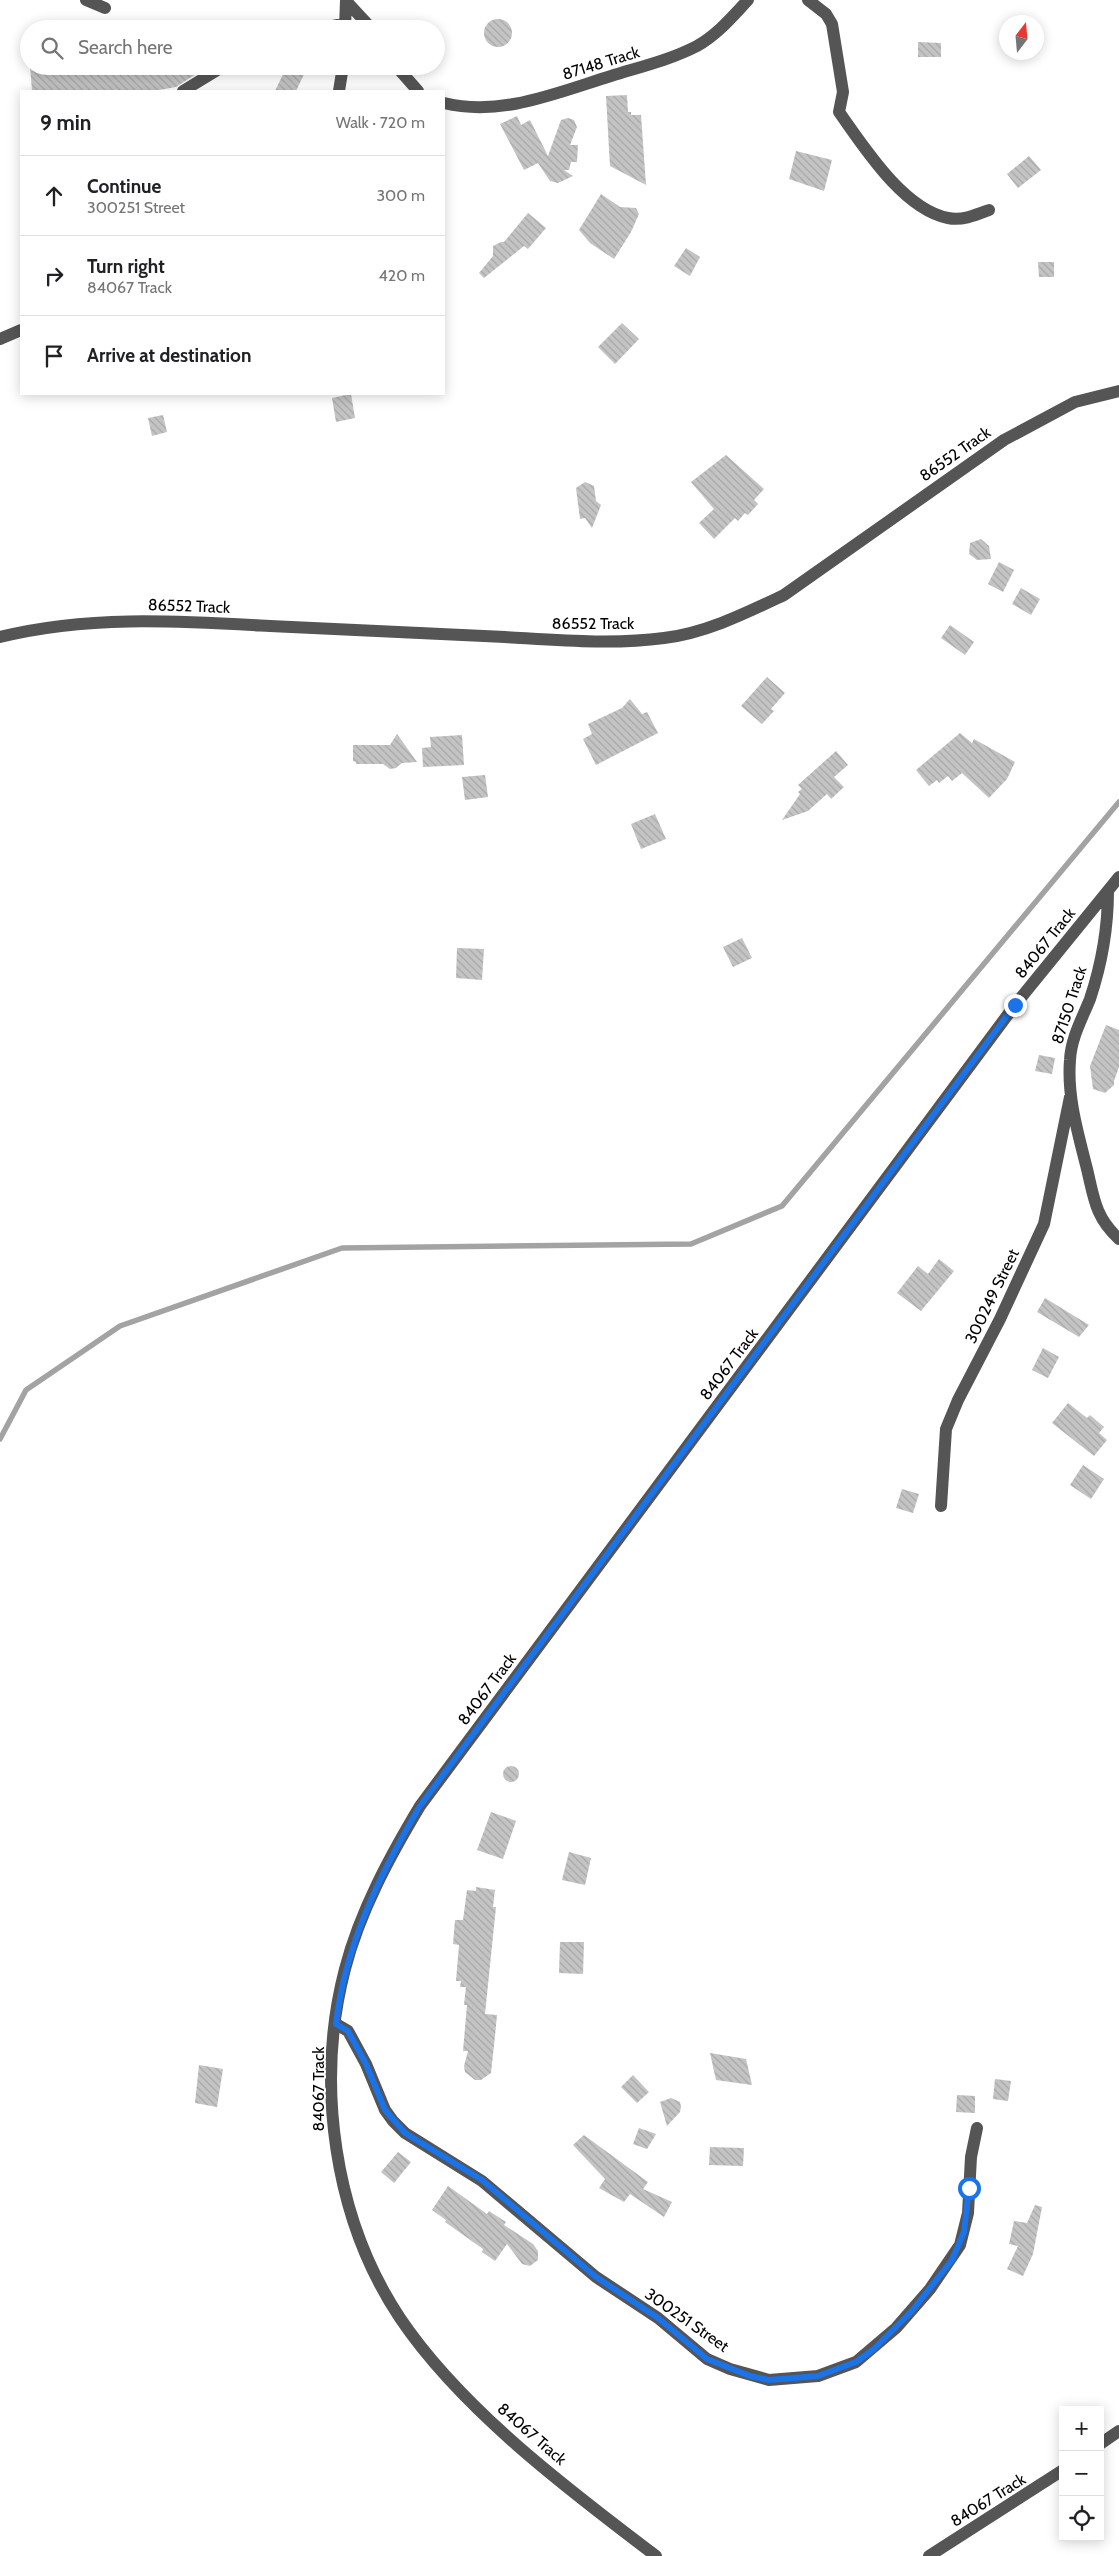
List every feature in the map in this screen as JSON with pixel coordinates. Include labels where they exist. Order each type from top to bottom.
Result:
[{"type":"street","points":[[86,0],[105,8]]},
{"type":"street","name":"87148 Track","points":[[445,103],[457,106],[490,107],[523,104],[664,60],[698,45],[718,31],[748,0]]},
{"type":"street","points":[[808,0],[826,14],[832,24],[843,92],[839,112],[892,183],[910,198],[948,218],[968,218],[989,210]]},
{"type":"street","points":[[345,20],[346,1]]},
{"type":"street","points":[[346,1],[366,20]]},
{"type":"street","points":[[185,90],[209,75]]},
{"type":"street","points":[[339,90],[342,75]]},
{"type":"street","points":[[404,75],[417,90]]},
{"type":"street","points":[[0,339],[20,330]]},
{"type":"street","name":"86552 Track","points":[[0,637],[44,628],[89,622],[177,621],[598,641],[665,638],[699,630],[746,614],[784,595],[1004,440],[1075,402],[1119,391]]},
{"type":"street","name":"84067 Track","points":[[656,2556],[539,2463],[457,2388],[414,2337],[384,2292],[360,2239],[340,2168],[335,2138],[332,2083],[340,1992],[355,1938],[382,1873],[420,1806],[1015,1005],[1119,877]]},
{"type":"street","name":"87150 Track","points":[[1108,891],[1108,927],[1101,960],[1090,999],[1074,1039],[1070,1060],[1070,1097],[1092,1196],[1101,1220],[1119,1239]]},
{"type":"street","name":"300249 Street","points":[[941,1506],[946,1429],[958,1400],[1000,1319],[1044,1224],[1070,1097]]},
{"type":"street","name":"300251 Street","points":[[336,2024],[348,2031],[366,2064],[385,2110],[405,2133],[482,2180],[596,2277],[658,2318],[707,2359],[730,2369],[769,2380],[818,2376],[856,2362],[896,2328],[930,2289],[952,2260],[960,2245],[968,2213],[971,2157],[977,2128]]},
{"type":"street","points":[[1104,2441],[1119,2430]]},
{"type":"street","name":"84067 Track","points":[[929,2556],[1059,2473]]},
{"type":"building","points":[[498,19],[508,23],[512,33],[508,43],[498,47],[488,43],[484,33],[488,23]]},
{"type":"building","points":[[918,42],[941,43],[941,57],[918,57]]},
{"type":"building","points":[[31,75],[194,75],[176,87],[159,90],[32,90]]},
{"type":"building","points":[[283,75],[304,75],[296,90],[275,90]]},
{"type":"building","points":[[627,95],[628,112],[631,112],[631,115],[641,115],[646,185],[610,166],[606,96]]},
{"type":"building","points":[[517,116],[521,125],[530,120],[548,156],[561,120],[568,118],[574,120],[577,127],[570,145],[578,145],[577,162],[571,162],[569,170],[564,170],[573,176],[558,183],[550,181],[538,163],[524,170],[500,124]]},
{"type":"building","points":[[796,151],[832,160],[824,191],[789,179]]},
{"type":"building","points":[[1029,156],[1041,170],[1018,188],[1007,174]]},
{"type":"building","points":[[601,194],[620,207],[636,208],[639,214],[631,232],[614,259],[590,243],[579,230]]},
{"type":"building","points":[[528,213],[546,228],[528,249],[524,246],[484,278],[479,273],[493,256],[493,246],[504,242]]},
{"type":"building","points":[[686,248],[700,257],[690,276],[674,266]]},
{"type":"building","points":[[1038,262],[1054,262],[1054,277],[1039,277]]},
{"type":"building","points":[[622,323],[639,339],[615,364],[598,347]]},
{"type":"building","points":[[351,395],[355,418],[336,422],[332,398]]},
{"type":"building","points":[[163,415],[167,432],[152,436],[148,418]]},
{"type":"building","points":[[726,455],[764,489],[754,500],[758,504],[748,515],[745,513],[738,521],[735,518],[714,539],[699,523],[714,509],[691,482]]},
{"type":"building","points":[[585,482],[594,486],[596,501],[601,505],[592,528],[585,518],[580,519],[576,488]]},
{"type":"building","points":[[981,539],[989,546],[991,559],[977,560],[969,554],[970,543]]},
{"type":"building","points":[[999,562],[1014,570],[1003,592],[988,584]]},
{"type":"building","points":[[1021,588],[1040,599],[1031,615],[1012,604]]},
{"type":"building","points":[[950,625],[974,642],[965,655],[941,638]]},
{"type":"building","points":[[767,677],[785,693],[771,709],[774,711],[762,724],[741,706]]},
{"type":"building","points":[[630,699],[642,714],[647,712],[658,733],[596,765],[583,739],[592,734],[588,724],[622,708]]},
{"type":"building","points":[[960,733],[972,743],[974,739],[1015,762],[1007,779],[989,798],[962,773],[952,781],[948,776],[939,783],[937,780],[929,786],[916,770]]},
{"type":"building","points":[[397,734],[417,762],[402,763],[396,768],[390,769],[383,764],[356,764],[353,761],[353,745],[390,745]]},
{"type":"building","points":[[462,735],[464,765],[423,767],[422,748],[431,747],[430,737]]},
{"type":"building","points":[[836,751],[848,765],[834,777],[844,787],[831,799],[827,794],[808,811],[782,820],[800,794],[798,792],[802,789],[798,785]]},
{"type":"building","points":[[485,775],[488,797],[465,800],[462,777]]},
{"type":"building","points":[[655,814],[666,839],[641,849],[631,824]]},
{"type":"building","points":[[742,938],[752,958],[733,967],[723,947]]},
{"type":"building","points":[[457,948],[484,949],[482,980],[456,978]]},
{"type":"building","points":[[1106,1025],[1119,1030],[1119,1067],[1114,1085],[1105,1093],[1093,1089],[1090,1066]]},
{"type":"building","points":[[1039,1055],[1055,1058],[1052,1074],[1035,1071]]},
{"type":"building","points":[[939,1259],[954,1271],[921,1311],[897,1293],[918,1266],[928,1274]]},
{"type":"building","points":[[1045,1298],[1089,1325],[1079,1337],[1037,1312]]},
{"type":"building","points":[[1043,1348],[1059,1357],[1048,1378],[1032,1370]]},
{"type":"building","points":[[1068,1403],[1087,1418],[1090,1415],[1104,1427],[1099,1433],[1107,1440],[1094,1456],[1052,1423]]},
{"type":"building","points":[[1083,1465],[1104,1479],[1091,1499],[1070,1485]]},
{"type":"building","points":[[902,1489],[919,1494],[913,1513],[896,1508]]},
{"type":"building","points":[[511,1766],[517,1768],[519,1774],[517,1780],[511,1782],[505,1780],[503,1774],[505,1768]]},
{"type":"building","points":[[491,1812],[516,1821],[503,1859],[477,1850]]},
{"type":"building","points":[[569,1852],[591,1858],[585,1885],[562,1880]]},
{"type":"building","points":[[476,1887],[495,1890],[493,1907],[496,1907],[485,2014],[497,2015],[491,2073],[481,2080],[475,2080],[465,2072],[464,2066],[468,2051],[463,2051],[467,2005],[464,2005],[466,1987],[460,1987],[461,1981],[456,1981],[459,1945],[453,1944],[455,1920],[463,1920],[467,1890],[476,1891]]},
{"type":"building","points":[[560,1942],[584,1942],[583,1974],[559,1973]]},
{"type":"building","points":[[710,2053],[746,2059],[752,2085],[716,2080]]},
{"type":"building","points":[[199,2065],[223,2069],[217,2107],[195,2103]]},
{"type":"building","points":[[633,2075],[649,2092],[637,2103],[621,2087]]},
{"type":"building","points":[[995,2079],[1011,2081],[1008,2101],[993,2099]]},
{"type":"building","points":[[957,2095],[975,2096],[975,2113],[956,2112]]},
{"type":"building","points":[[671,2098],[680,2102],[681,2107],[680,2112],[667,2126],[660,2102]]},
{"type":"building","points":[[639,2128],[656,2134],[647,2149],[633,2144]]},
{"type":"building","points":[[584,2135],[648,2182],[643,2189],[672,2202],[664,2217],[630,2194],[624,2202],[599,2188],[605,2179],[573,2145]]},
{"type":"building","points":[[710,2147],[744,2148],[743,2166],[709,2165]]},
{"type":"building","points":[[398,2152],[411,2162],[394,2183],[381,2172]]},
{"type":"building","points":[[448,2186],[487,2214],[489,2211],[506,2222],[504,2225],[533,2244],[538,2251],[538,2260],[530,2266],[522,2264],[507,2244],[495,2261],[482,2252],[483,2249],[445,2222],[446,2220],[432,2210]]},
{"type":"building","points":[[1035,2205],[1042,2207],[1033,2254],[1023,2276],[1007,2269],[1018,2246],[1009,2244],[1014,2221],[1027,2223]]},
{"type":"waterway","points":[[0,1439],[26,1390],[120,1326],[342,1248],[691,1244],[782,1206],[1119,802]]},
{"type":"route","points":[[969,2188],[968,2213],[964,2232],[952,2260],[943,2274],[912,2311],[874,2349],[856,2362],[818,2376],[769,2380],[750,2376],[707,2359],[658,2318],[596,2277],[515,2206],[482,2180],[405,2133],[385,2110],[366,2064],[348,2031],[336,2024],[340,1992],[355,1938],[382,1873],[420,1806],[826,1262],[1015,1005]]}]
